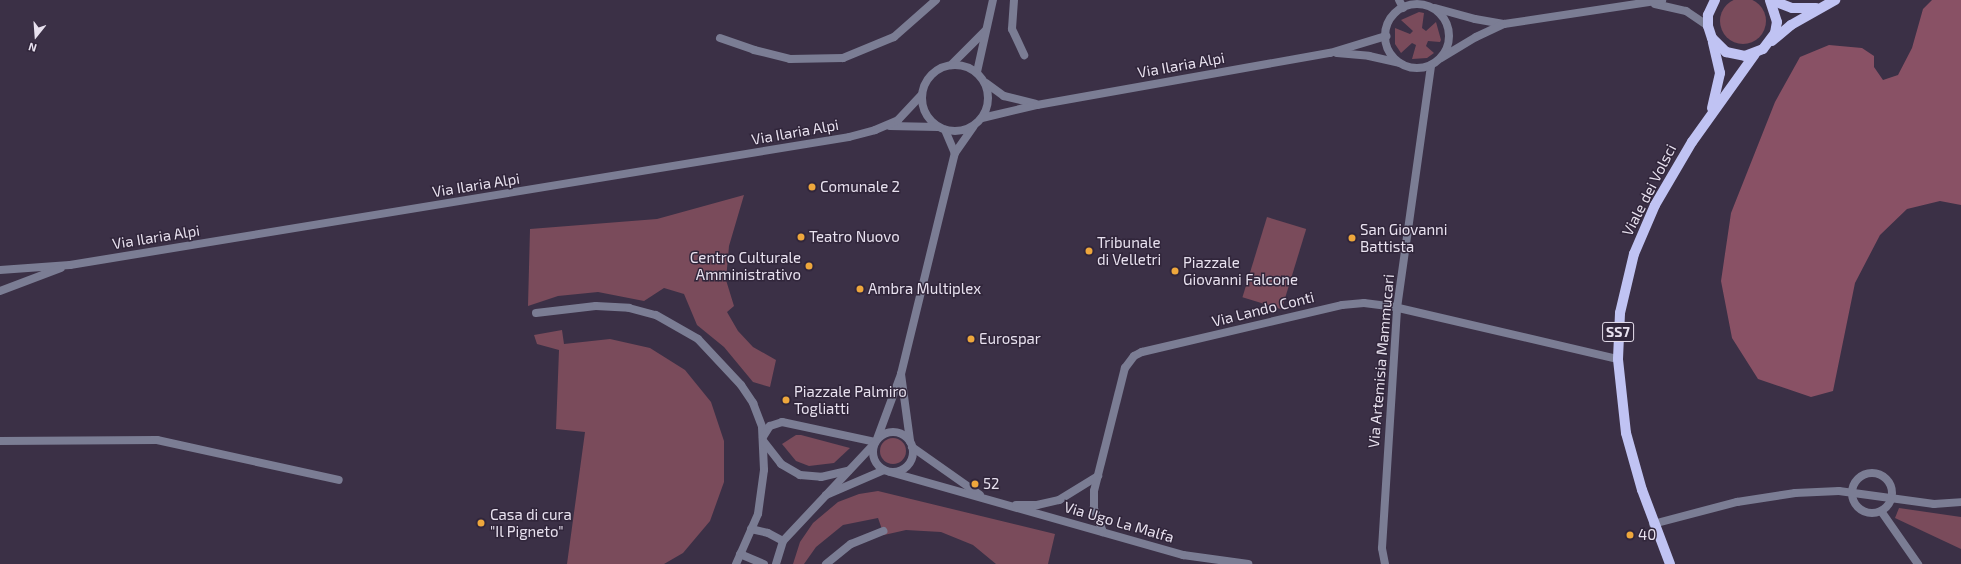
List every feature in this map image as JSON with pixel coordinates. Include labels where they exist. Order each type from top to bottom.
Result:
[{"type":"main road","points":[[1708,26],[1708,15],[1716,0]]},
{"type":"main road","points":[[1770,0],[1792,8],[1818,8]]},
{"type":"main road","points":[[1769,44],[1777,22],[1770,0]]},
{"type":"main road","points":[[1769,44],[1791,25],[1818,8],[1835,0]]},
{"type":"main road","name":"SS7","points":[[1708,26],[1712,38],[1726,52],[1740,56],[1755,54],[1769,44]]},
{"type":"main road","name":"Viale dei Volsci","points":[[1710,114],[1720,73],[1712,38]]},
{"type":"main road","name":"Viale dei Volsci","points":[[1670,564],[1653,524],[1628,440],[1618,359],[1622,306],[1639,240],[1671,175],[1710,114],[1755,54]]},
{"type":"street","points":[[720,38],[754,50],[790,59],[843,58],[894,37],[936,0]]},
{"type":"street","points":[[977,72],[993,0]]},
{"type":"street","points":[[1014,0],[1012,28],[1024,55]]},
{"type":"street","points":[[1399,0],[1403,8]]},
{"type":"street","points":[[1504,24],[1476,37],[1431,65],[1417,68],[1402,64],[1390,53],[1386,36],[1390,20],[1403,8],[1410,6],[1427,6],[1475,20],[1504,24],[1662,0]]},
{"type":"street","points":[[1648,3],[1686,11],[1708,26]]},
{"type":"street","points":[[1427,6],[1435,10],[1447,24],[1449,42],[1441,58]]},
{"type":"street","points":[[955,153],[941,129],[925,113],[922,94],[931,75],[950,65],[986,30]]},
{"type":"street","name":"Via Ilaria Alpi","points":[[982,118],[1037,105],[1330,53],[1386,36]]},
{"type":"street","name":"Via Ilaria Alpi","points":[[1330,53],[1369,56],[1402,64]]},
{"type":"street","points":[[887,471],[875,462],[876,442],[902,374],[955,153],[973,127],[982,118],[989,100],[984,81],[977,72],[964,66],[950,65]]},
{"type":"street","name":"Via Artemisia Mammucari","points":[[1384,564],[1382,548],[1397,308],[1431,65]]},
{"type":"street","name":"Via Ilaria Alpi","points":[[984,81],[1004,96],[1037,105]]},
{"type":"street","name":"Via Ilaria Alpi","points":[[0,270],[70,265],[662,169],[849,137],[885,126],[905,115],[922,94]]},
{"type":"street","name":"Via Ilaria Alpi","points":[[885,126],[941,129]]},
{"type":"street","points":[[941,129],[954,132],[973,127]]},
{"type":"street","name":"Via Ilaria Alpi","points":[[0,292],[70,265]]},
{"type":"street","name":"Via Lando Conti","points":[[1098,476],[1124,373],[1128,362],[1137,354],[1348,304],[1369,303],[1397,308],[1618,359]]},
{"type":"street","points":[[536,313],[575,307],[613,306],[645,311],[669,321],[703,344],[735,377],[753,403],[763,439],[762,496],[751,529],[736,564]]},
{"type":"street","points":[[825,495],[887,471],[897,472],[908,465],[912,460],[902,374]]},
{"type":"street","points":[[763,439],[770,426],[782,422],[876,442]]},
{"type":"street","points":[[776,564],[784,541],[882,435],[894,432],[911,444]]},
{"type":"street","points":[[763,439],[781,464],[800,475],[820,477],[848,471]]},
{"type":"street","points":[[0,441],[157,440],[339,480]]},
{"type":"street","name":"Via Ugo La Malfa","points":[[911,444],[985,499]]},
{"type":"street","name":"Via Ugo La Malfa","points":[[887,471],[1183,555],[1221,563],[1248,564]]},
{"type":"street","points":[[1875,473],[1887,480],[1891,485],[1892,499],[1881,511],[1874,513],[1861,510],[1856,505],[1852,493],[1853,486],[1862,476],[1875,473]]},
{"type":"street","points":[[1003,504],[1037,505],[1053,502],[1075,492],[1098,476]]},
{"type":"street","points":[[1098,476],[1094,501],[1102,532]]},
{"type":"street","points":[[1653,524],[1767,496],[1816,492],[1852,493],[1934,504],[1961,502]]},
{"type":"street","points":[[1881,511],[1918,564]]},
{"type":"street","points":[[751,529],[768,533],[784,541]]},
{"type":"street","points":[[826,564],[851,544],[883,531]]},
{"type":"street","points":[[740,554],[764,564]]},
{"type":"shaded area","points":[[1738,-2],[1748,-2],[1756,2],[1762,8],[1766,16],[1766,26],[1762,34],[1756,40],[1748,44],[1738,44],[1730,40],[1724,34],[1720,26],[1720,16],[1724,8],[1730,2]]},
{"type":"shaded area","points":[[1932,0],[1961,0],[1961,205],[1940,201],[1907,209],[1880,235],[1855,283],[1833,391],[1811,397],[1758,379],[1732,338],[1721,281],[1731,213],[1775,102],[1800,57],[1829,45],[1862,48],[1874,56],[1874,67],[1883,80],[1898,75],[1912,48],[1923,9]]},
{"type":"shaded area","points":[[1419,12],[1424,13],[1422,28],[1426,31],[1436,22],[1441,40],[1440,42],[1428,41],[1426,46],[1434,53],[1427,58],[1412,59],[1416,45],[1412,43],[1401,53],[1395,44],[1395,28],[1410,34],[1413,31],[1401,20]]},
{"type":"shaded area","points":[[744,195],[729,246],[726,280],[734,306],[727,312],[738,331],[753,347],[776,360],[770,387],[753,382],[724,347],[697,325],[684,294],[664,288],[644,301],[598,292],[558,296],[528,306],[530,229],[657,219]]},
{"type":"shaded area","points":[[1267,217],[1306,229],[1282,309],[1242,297]]},
{"type":"shaded area","points":[[562,330],[564,344],[610,339],[650,348],[685,370],[711,402],[724,441],[724,482],[710,521],[683,553],[664,564],[567,564],[585,432],[556,429],[559,350],[537,344],[534,335]]},
{"type":"shaded area","points":[[796,435],[850,448],[834,463],[809,466],[796,461],[782,444]]},
{"type":"shaded area","points":[[893,438],[902,442],[906,451],[902,460],[893,464],[884,460],[880,451],[884,442]]},
{"type":"shaded area","points":[[878,491],[1055,534],[1048,564],[996,564],[973,545],[941,532],[906,530],[884,535],[878,518],[843,525],[816,547],[804,564],[793,564],[800,542],[813,523],[838,502],[859,494]]},
{"type":"shaded area","points":[[1899,508],[1961,517],[1961,549],[1895,518]]},
{"type":"place","name":"Comunale 2","points":[[812,187]]},
{"type":"place","name":"Teatro Nuovo","points":[[801,237]]},
{"type":"place","name":"San Giovanni Battista","points":[[1352,238]]},
{"type":"place","name":"Tribunale di Velletri","points":[[1089,251]]},
{"type":"place","name":"Centro Culturale Amministrativo","points":[[809,266]]},
{"type":"place","name":"Piazzale Giovanni Falcone","points":[[1175,271]]},
{"type":"place","name":"Ambra Multiplex","points":[[860,289]]},
{"type":"place","name":"Eurospar","points":[[971,339]]},
{"type":"place","name":"Piazzale Palmiro Togliatti","points":[[786,400]]},
{"type":"place","name":"52","points":[[975,484]]},
{"type":"place","name":"Casa di cura \"Il Pigneto\"","points":[[481,523]]},
{"type":"place","name":"40","points":[[1630,535]]}]
